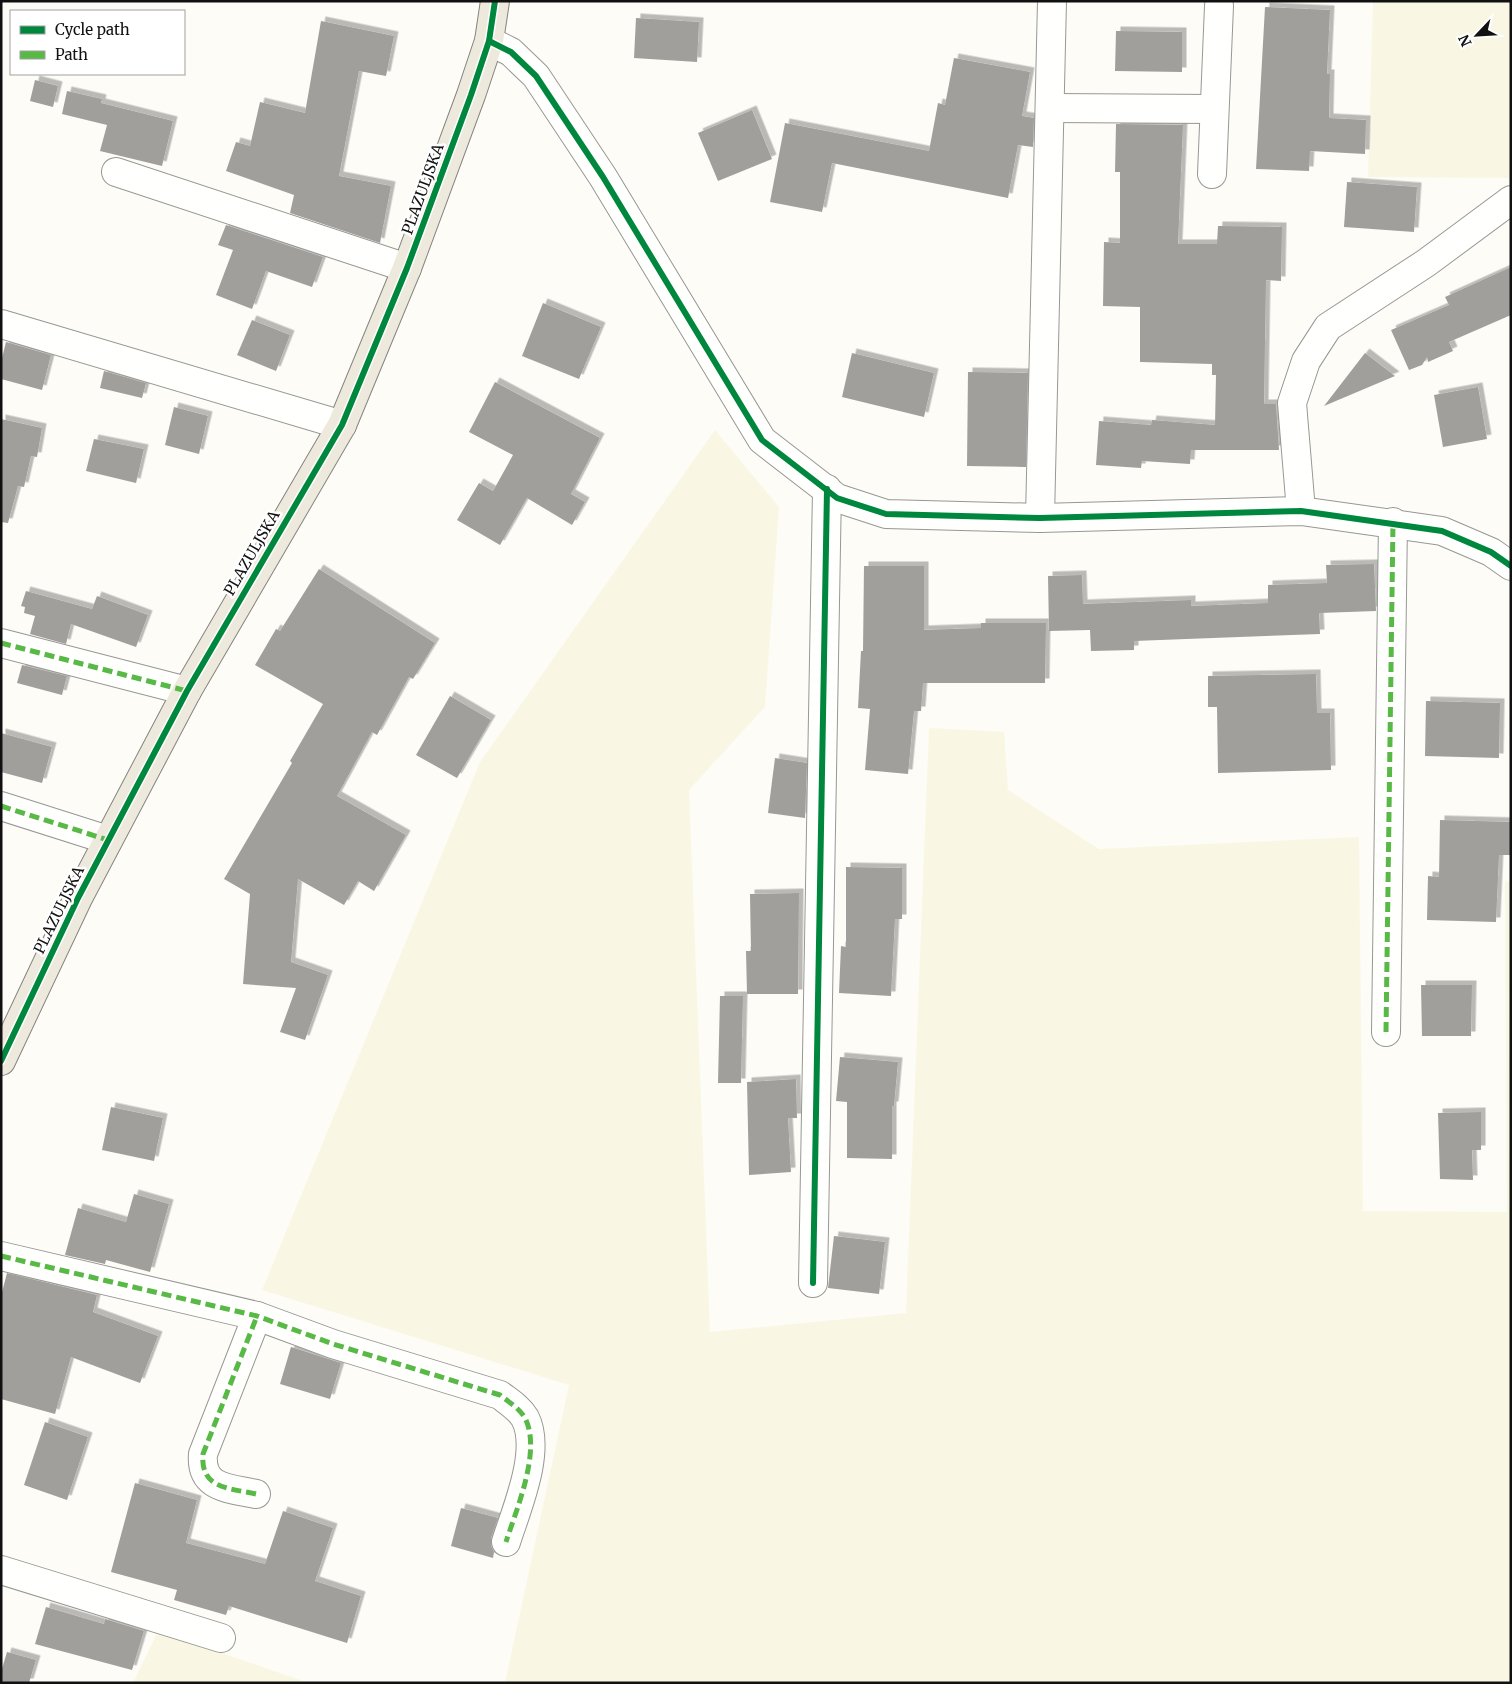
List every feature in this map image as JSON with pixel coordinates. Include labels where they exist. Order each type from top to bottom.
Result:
[{"type":"main road","name":"PLAZULJSKA","points":[[1,1061],[108,840],[187,691],[342,425],[407,268],[489,41],[495,1]]},
{"type":"street","points":[[1040,518],[1052,1]]},
{"type":"street","points":[[1212,174],[1219,6]]},
{"type":"street","points":[[489,41],[511,52],[536,76],[603,177],[762,440],[837,498],[886,514],[1040,518],[1301,511],[1393,522],[1442,531],[1491,552],[1511,566]]},
{"type":"street","points":[[1050,108],[1214,109]]},
{"type":"street","points":[[116,172],[407,268]]},
{"type":"street","points":[[1301,511],[1292,403],[1306,361],[1328,327],[1426,263],[1511,200]]},
{"type":"street","points":[[1,324],[342,425]]},
{"type":"street","points":[[813,1283],[827,489]]},
{"type":"street","points":[[1386,1032],[1393,522]]},
{"type":"street","points":[[1,642],[187,691]]},
{"type":"street","points":[[1,806],[108,840]]},
{"type":"street","points":[[1,1256],[257,1316],[333,1344],[500,1395],[515,1406],[525,1418],[530,1433],[530,1455],[522,1493],[506,1542]]},
{"type":"street","points":[[256,1494],[225,1488],[209,1480],[202,1469],[203,1454],[257,1316]]},
{"type":"street","points":[[1,1570],[221,1638]]},
{"type":"shaded area","points":[[1373,1],[1511,1],[1511,184],[1508,178],[1368,177]]},
{"type":"shaded area","points":[[715,430],[779,507],[765,707],[689,790],[710,1332],[906,1313],[929,728],[1004,732],[1008,790],[1099,849],[1359,837],[1363,1211],[1507,1212],[1505,881],[1511,882],[1511,1683],[505,1683],[569,1385],[262,1290],[480,762]]},
{"type":"shaded area","points":[[158,1631],[309,1683],[133,1683]]},
{"type":"building","points":[[1265,7],[1330,10],[1327,74],[1330,74],[1329,118],[1366,120],[1365,154],[1310,151],[1309,171],[1256,169]]},
{"type":"building","points":[[636,18],[699,22],[697,62],[634,58]]},
{"type":"building","points":[[321,21],[394,36],[386,76],[359,71],[339,176],[391,186],[380,243],[290,213],[294,195],[226,171],[236,142],[250,146],[260,102],[305,113]]},
{"type":"building","points":[[1116,31],[1182,32],[1182,72],[1115,71]]},
{"type":"building","points":[[954,58],[1030,72],[1022,116],[1034,118],[1033,147],[1018,145],[1008,198],[832,163],[822,212],[770,202],[785,123],[929,151],[938,103],[945,105]]},
{"type":"building","points":[[35,80],[58,86],[53,107],[30,101]]},
{"type":"building","points":[[67,91],[102,99],[101,103],[173,121],[162,166],[100,151],[107,125],[62,114]]},
{"type":"building","points":[[752,110],[772,159],[718,181],[698,133]]},
{"type":"building","points":[[1116,124],[1183,125],[1178,244],[1217,244],[1218,226],[1282,227],[1281,281],[1266,280],[1264,404],[1276,404],[1279,450],[1191,450],[1190,464],[1142,461],[1141,468],[1096,465],[1099,421],[1151,425],[1152,420],[1215,425],[1216,375],[1212,375],[1212,364],[1140,362],[1140,307],[1103,306],[1104,242],[1120,243],[1120,172],[1115,172]]},
{"type":"building","points":[[1347,182],[1417,187],[1414,232],[1344,227]]},
{"type":"building","points":[[226,225],[323,257],[312,287],[266,271],[252,309],[216,295],[233,250],[218,245]]},
{"type":"building","points":[[1511,267],[1511,315],[1449,342],[1453,351],[1428,362],[1427,357],[1422,365],[1409,370],[1391,330],[1449,305],[1445,297]]},
{"type":"building","points":[[543,303],[601,327],[579,379],[522,356]]},
{"type":"building","points":[[252,320],[290,335],[276,371],[237,355]]},
{"type":"building","points":[[6,342],[51,355],[42,390],[1,379],[1,362]]},
{"type":"building","points":[[852,353],[934,373],[924,417],[842,397]]},
{"type":"building","points":[[1365,353],[1395,376],[1324,406]]},
{"type":"building","points":[[104,371],[146,383],[142,398],[100,388]]},
{"type":"building","points":[[968,372],[1028,373],[1026,467],[967,466]]},
{"type":"building","points":[[495,382],[600,438],[571,494],[585,502],[572,525],[527,498],[500,545],[457,520],[479,483],[493,491],[513,455],[469,432]]},
{"type":"building","points":[[1478,387],[1487,439],[1443,447],[1434,395]]},
{"type":"building","points":[[174,407],[208,416],[199,454],[165,445]]},
{"type":"building","points":[[1,419],[42,428],[37,457],[31,456],[24,487],[18,486],[8,523],[1,522]]},
{"type":"building","points":[[94,439],[144,449],[136,483],[86,471]]},
{"type":"building","points":[[1374,564],[1376,611],[1319,613],[1320,634],[1134,641],[1134,650],[1091,651],[1090,630],[1049,631],[1048,576],[1082,575],[1083,604],[1191,600],[1191,606],[1268,603],[1268,585],[1327,583],[1326,565]]},
{"type":"building","points":[[864,566],[924,566],[924,630],[981,628],[981,623],[1046,623],[1045,683],[923,683],[921,711],[914,711],[908,774],[865,770],[870,709],[858,708],[861,651],[863,651]]},
{"type":"building","points":[[319,569],[435,643],[413,679],[409,677],[377,735],[372,732],[337,796],[406,835],[374,891],[358,881],[344,905],[298,879],[291,962],[328,975],[305,1040],[280,1032],[296,988],[243,984],[250,894],[224,879],[292,763],[290,761],[323,704],[255,665],[276,629],[280,631]]},
{"type":"building","points":[[26,591],[92,609],[97,596],[148,615],[136,647],[71,624],[66,644],[30,634],[35,616],[24,613],[25,607],[21,606]]},
{"type":"building","points":[[22,665],[67,676],[62,695],[17,683]]},
{"type":"building","points":[[1316,674],[1317,713],[1330,713],[1331,770],[1218,773],[1217,707],[1208,707],[1208,676]]},
{"type":"building","points":[[450,696],[491,720],[457,778],[416,755]]},
{"type":"building","points":[[1426,701],[1500,703],[1499,758],[1425,756]]},
{"type":"building","points":[[1,733],[52,747],[42,783],[1,772]]},
{"type":"building","points":[[775,758],[807,763],[805,818],[768,813]]},
{"type":"building","points":[[1440,820],[1511,822],[1510,855],[1499,855],[1496,922],[1427,920],[1428,876],[1439,877]]},
{"type":"building","points":[[846,867],[902,868],[902,919],[895,919],[891,996],[839,993],[841,946],[846,947]]},
{"type":"building","points":[[799,893],[798,994],[747,994],[746,951],[751,951],[750,894]]},
{"type":"building","points":[[1421,985],[1472,985],[1471,1036],[1422,1036]]},
{"type":"building","points":[[720,996],[743,996],[741,1083],[718,1083]]},
{"type":"building","points":[[840,1057],[898,1062],[894,1106],[892,1106],[892,1159],[847,1158],[847,1102],[836,1101]]},
{"type":"building","points":[[796,1079],[797,1118],[788,1118],[791,1172],[749,1175],[747,1082]]},
{"type":"building","points":[[111,1107],[163,1118],[154,1161],[102,1150]]},
{"type":"building","points":[[1481,1112],[1481,1150],[1472,1150],[1473,1180],[1440,1179],[1438,1113]]},
{"type":"building","points":[[134,1194],[169,1204],[150,1272],[106,1260],[105,1264],[65,1255],[78,1208],[126,1222]]},
{"type":"building","points":[[834,1236],[885,1242],[879,1294],[828,1288]]},
{"type":"building","points":[[7,1273],[97,1295],[93,1312],[158,1336],[140,1383],[71,1357],[55,1414],[1,1399],[1,1296]]},
{"type":"building","points":[[291,1347],[341,1363],[330,1399],[280,1384]]},
{"type":"building","points":[[45,1422],[88,1437],[67,1500],[24,1485]]},
{"type":"building","points":[[135,1483],[197,1500],[186,1543],[265,1564],[283,1511],[333,1528],[315,1581],[361,1596],[347,1643],[229,1606],[226,1615],[174,1600],[177,1590],[111,1572]]},
{"type":"building","points":[[461,1508],[498,1518],[491,1538],[491,1546],[494,1552],[493,1558],[451,1546]]},
{"type":"building","points":[[46,1607],[104,1624],[105,1619],[144,1631],[132,1670],[35,1644]]},
{"type":"building","points":[[7,1652],[36,1660],[29,1683],[1,1683],[1,1672]]},
{"type":"marked path","points":[[1386,1032],[1393,522]]},
{"type":"marked path","points":[[1,643],[187,691]]},
{"type":"marked path","points":[[1,806],[108,840]]},
{"type":"marked path","points":[[1,1256],[257,1316],[333,1344],[500,1395],[523,1414],[529,1431],[531,1447],[526,1480],[506,1542]]},
{"type":"marked path","points":[[256,1494],[227,1488],[211,1480],[203,1466],[203,1454],[257,1316]]},
{"type":"cycle path","points":[[1,1061],[78,898],[187,691],[342,425],[407,268],[471,95],[489,41],[495,1]]},
{"type":"cycle path","points":[[489,41],[511,52],[536,76],[603,177],[762,440],[837,498],[886,514],[1040,518],[1301,511],[1442,531],[1491,552],[1511,566]]},
{"type":"cycle path","points":[[813,1283],[827,489]]}]
